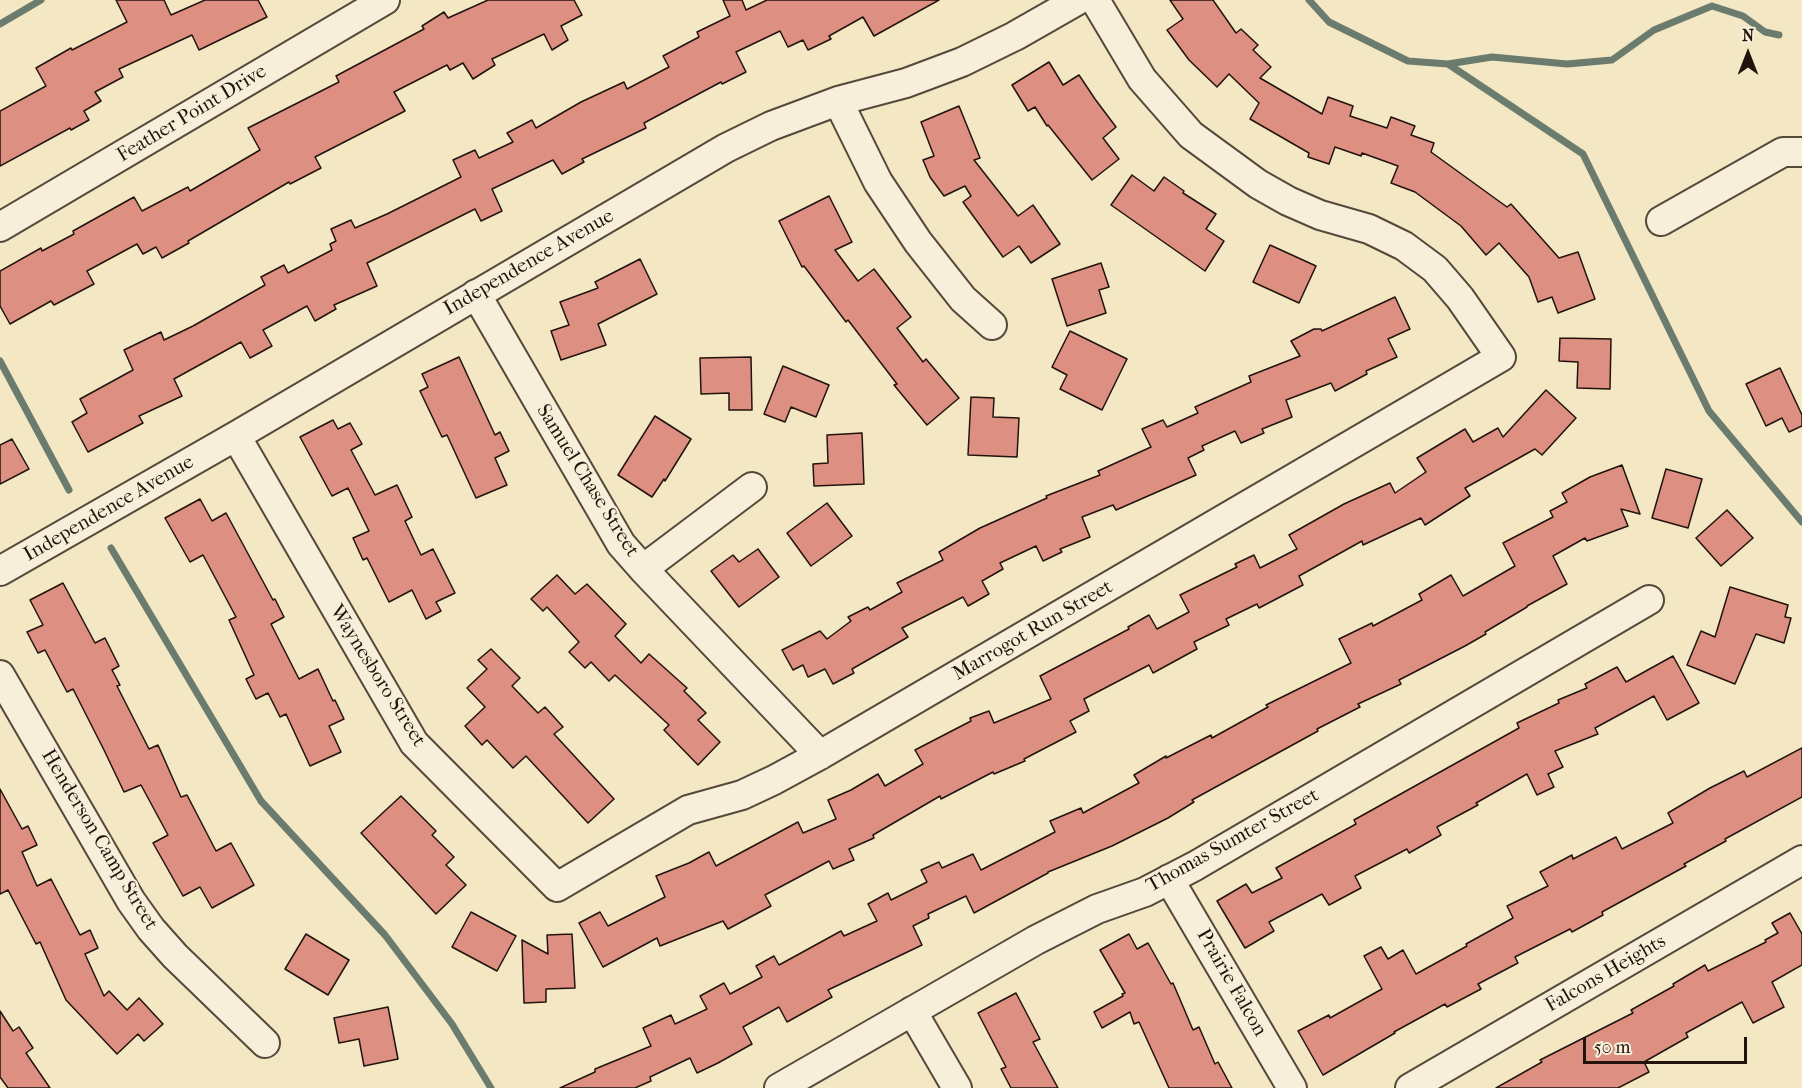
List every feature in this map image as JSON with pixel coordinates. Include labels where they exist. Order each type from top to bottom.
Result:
[{"type":"street","name":"Feather Point Drive","points":[[0,227],[385,0]]},
{"type":"street","name":"Independence Avenue","points":[[0,571],[236,436],[726,148],[771,126],[838,101],[906,83],[962,62],[1015,36],[1078,0]]},
{"type":"street","name":"Marrogot Run Street","points":[[556,887],[688,810],[742,795],[820,755],[1501,357],[1460,298],[1435,269],[1404,246],[1369,230],[1320,215],[1288,201],[1250,178],[1191,135],[1142,79],[1095,0]]},
{"type":"street","points":[[838,101],[878,182],[918,242],[963,299],[992,325]]},
{"type":"street","points":[[1660,221],[1783,152],[1802,152]]},
{"type":"street","name":"Samuel Chase Street","points":[[476,294],[621,544],[820,755]]},
{"type":"street","name":"Waynesboro Street","points":[[236,436],[414,743],[556,887]]},
{"type":"street","points":[[643,569],[752,487]]},
{"type":"street","name":"Thomas Sumter Street","points":[[779,1088],[1036,940],[1097,909],[1145,892],[1216,854],[1649,600]]},
{"type":"street","name":"Henderson Camp Street","points":[[0,675],[131,901],[175,956],[265,1043]]},
{"type":"street","name":"Falcons Heights","points":[[1410,1088],[1802,860]]},
{"type":"street","name":"Prairie Falcon","points":[[1169,879],[1292,1088]]},
{"type":"street","points":[[912,1011],[957,1088]]},
{"type":"building","points":[[116,0],[164,0],[171,15],[205,0],[258,0],[267,17],[199,50],[192,35],[119,69],[123,77],[95,92],[101,101],[84,111],[89,120],[0,166],[0,111],[46,86],[36,68],[71,48],[72,50],[127,22]]},
{"type":"building","points":[[488,0],[574,0],[582,15],[561,26],[568,40],[552,50],[544,34],[492,59],[495,65],[473,79],[463,63],[450,70],[447,65],[394,92],[405,111],[315,157],[321,168],[290,184],[289,182],[162,258],[156,247],[143,254],[137,244],[87,271],[94,284],[54,305],[51,301],[10,324],[0,306],[0,271],[41,248],[42,251],[74,234],[73,231],[134,197],[142,211],[188,187],[190,191],[260,150],[248,128],[339,82],[336,76],[424,29],[422,26],[444,12],[448,18]]},
{"type":"building","points":[[723,0],[742,0],[746,10],[767,0],[939,0],[874,36],[863,17],[829,36],[831,39],[808,50],[803,40],[788,47],[780,31],[736,52],[746,72],[722,84],[721,82],[644,123],[646,128],[582,159],[584,162],[562,174],[553,160],[492,189],[502,211],[481,221],[475,209],[367,263],[377,286],[334,305],[336,309],[315,321],[307,306],[263,330],[272,346],[250,358],[241,342],[174,379],[182,396],[139,416],[143,423],[88,452],[72,422],[87,413],[80,399],[133,370],[124,350],[161,332],[164,340],[265,285],[261,277],[284,265],[288,273],[332,250],[330,244],[336,241],[331,229],[351,220],[355,228],[461,177],[453,160],[475,150],[479,158],[513,142],[507,133],[532,120],[536,128],[581,102],[624,82],[627,89],[669,67],[663,56],[699,37],[697,32],[730,16]]},
{"type":"building","points":[[1170,0],[1213,0],[1236,33],[1241,29],[1258,45],[1253,50],[1271,67],[1260,78],[1322,114],[1328,97],[1353,106],[1350,116],[1387,128],[1391,117],[1415,126],[1411,135],[1434,143],[1431,152],[1507,207],[1511,204],[1559,258],[1578,252],[1595,299],[1558,313],[1552,297],[1538,302],[1529,277],[1499,243],[1486,255],[1461,226],[1415,192],[1391,183],[1398,166],[1362,153],[1361,156],[1335,147],[1329,164],[1308,157],[1309,153],[1250,119],[1259,103],[1229,74],[1217,87],[1189,60],[1167,30],[1183,19]]},
{"type":"building","points":[[1049,62],[1063,85],[1079,75],[1116,127],[1103,138],[1119,159],[1092,180],[1047,126],[1035,107],[1028,111],[1012,85]]},
{"type":"building","points":[[959,106],[980,158],[974,160],[1018,216],[1033,205],[1060,244],[1031,263],[1019,246],[1003,257],[963,202],[971,196],[965,186],[944,196],[930,177],[923,160],[934,156],[921,122]]},
{"type":"building","points":[[1132,175],[1154,191],[1164,177],[1184,191],[1183,193],[1216,214],[1206,229],[1224,241],[1205,271],[1111,205]]},
{"type":"building","points":[[829,196],[852,242],[835,250],[858,281],[874,269],[911,317],[897,328],[923,362],[926,359],[959,398],[927,425],[894,385],[897,384],[848,320],[846,322],[804,266],[802,267],[779,221]]},
{"type":"building","points":[[1270,245],[1316,266],[1299,303],[1253,282]]},
{"type":"building","points":[[640,259],[657,294],[598,324],[606,345],[561,360],[551,331],[569,325],[560,302],[598,288],[595,282]]},
{"type":"building","points":[[1101,263],[1109,287],[1099,290],[1106,313],[1067,326],[1052,279]]},
{"type":"building","points":[[1395,297],[1410,329],[1388,339],[1397,357],[1366,371],[1367,374],[1335,391],[1331,383],[1286,400],[1292,417],[1262,429],[1264,433],[1241,443],[1235,431],[1202,446],[1204,450],[1188,458],[1196,475],[1116,510],[1113,505],[1082,517],[1090,537],[1060,549],[1062,552],[1043,561],[1036,546],[1000,563],[1003,569],[982,581],[989,594],[968,606],[963,597],[902,628],[908,637],[852,669],[854,673],[833,684],[825,669],[808,677],[803,665],[793,670],[782,650],[820,631],[827,639],[851,621],[848,617],[868,607],[870,610],[902,592],[897,583],[943,560],[939,552],[980,528],[1047,498],[1046,496],[1100,475],[1098,471],[1151,447],[1142,429],[1163,420],[1167,427],[1198,413],[1195,407],[1251,382],[1249,376],[1300,356],[1291,341],[1314,329],[1322,331]]},
{"type":"building","points":[[1070,331],[1127,359],[1102,410],[1060,389],[1067,375],[1052,367]]},
{"type":"building","points":[[1560,338],[1611,339],[1610,389],[1577,388],[1578,362],[1559,361]]},
{"type":"building","points":[[459,357],[495,435],[500,432],[509,451],[495,458],[507,485],[476,498],[447,435],[442,437],[420,391],[428,387],[422,374]]},
{"type":"building","points":[[751,357],[752,410],[729,410],[729,393],[701,394],[700,358]]},
{"type":"building","points":[[783,366],[829,385],[816,417],[791,407],[785,422],[764,414]]},
{"type":"building","points":[[1780,368],[1802,415],[1802,426],[1789,432],[1782,418],[1766,426],[1746,384]]},
{"type":"building","points":[[1546,390],[1576,418],[1542,455],[1535,449],[1465,488],[1470,496],[1425,525],[1421,518],[1363,545],[1362,541],[1299,576],[1303,585],[1259,608],[1257,604],[1226,619],[1229,625],[1194,642],[1197,649],[1153,673],[1149,665],[1084,699],[1089,711],[1070,721],[1076,732],[1024,759],[1025,761],[994,774],[993,772],[941,799],[940,796],[873,835],[874,838],[849,849],[854,860],[833,869],[829,861],[765,895],[771,906],[728,929],[723,921],[660,946],[657,938],[603,967],[579,923],[600,912],[608,926],[665,897],[656,876],[709,852],[716,866],[798,822],[803,833],[836,819],[828,800],[878,774],[885,786],[923,764],[915,750],[971,721],[970,718],[989,711],[994,723],[1051,699],[1040,676],[1129,629],[1128,627],[1149,615],[1157,629],[1189,612],[1180,595],[1237,567],[1235,564],[1254,555],[1260,568],[1297,549],[1289,535],[1344,504],[1390,483],[1395,493],[1426,472],[1417,458],[1465,429],[1473,442],[1498,428],[1503,437]]},
{"type":"building","points":[[971,397],[994,398],[993,417],[1019,418],[1017,457],[968,455]]},
{"type":"building","points":[[655,416],[691,439],[665,481],[664,479],[652,497],[618,475]]},
{"type":"building","points":[[333,420],[338,429],[350,423],[362,444],[351,450],[375,495],[397,485],[412,517],[405,521],[421,555],[433,549],[455,593],[436,602],[441,611],[426,619],[412,590],[389,602],[367,558],[363,560],[353,538],[369,531],[348,488],[332,496],[300,437]]},
{"type":"building","points":[[862,433],[864,484],[814,486],[813,464],[828,463],[827,435]]},
{"type":"building","points":[[12,439],[29,469],[0,484],[0,445]]},
{"type":"building","points":[[1622,465],[1640,514],[1621,509],[1628,526],[1587,541],[1585,538],[1553,556],[1567,584],[1527,606],[1465,646],[1399,680],[1401,684],[1358,704],[1360,707],[1192,800],[1194,802],[1168,818],[1112,846],[1048,872],[974,913],[966,896],[928,914],[929,918],[913,926],[922,945],[828,990],[832,997],[787,1022],[779,1007],[743,1027],[752,1044],[718,1063],[697,1073],[690,1058],[650,1077],[651,1081],[635,1088],[560,1088],[595,1072],[595,1069],[651,1046],[643,1028],[671,1015],[675,1024],[707,1009],[700,996],[724,983],[730,994],[762,977],[756,966],[774,956],[779,965],[841,931],[844,936],[877,921],[868,904],[888,893],[891,900],[927,882],[921,870],[939,862],[942,868],[973,854],[981,870],[1055,832],[1050,821],[1081,808],[1083,813],[1139,783],[1134,775],[1166,756],[1166,758],[1211,735],[1212,738],[1268,707],[1266,705],[1351,663],[1339,639],[1372,623],[1373,626],[1422,600],[1419,594],[1451,575],[1463,596],[1515,566],[1503,543],[1553,517],[1550,511],[1567,502],[1562,493],[1590,477]]},
{"type":"building","points":[[1666,469],[1702,479],[1688,528],[1652,518]]},
{"type":"building","points":[[200,499],[212,521],[226,513],[273,600],[275,599],[284,617],[271,624],[299,679],[318,669],[344,719],[329,726],[341,752],[310,766],[286,714],[280,717],[268,693],[256,699],[246,679],[254,675],[229,620],[236,617],[203,555],[190,562],[165,518]]},
{"type":"building","points":[[827,503],[852,536],[811,566],[787,533]]},
{"type":"building","points":[[1727,510],[1753,538],[1721,566],[1696,538]]},
{"type":"building","points":[[758,549],[779,577],[739,607],[711,571],[733,555],[739,562]]},
{"type":"building","points":[[557,575],[575,594],[587,584],[626,624],[615,636],[641,663],[649,654],[687,688],[684,691],[706,713],[698,720],[720,742],[698,765],[664,730],[669,725],[615,675],[609,681],[591,662],[585,668],[569,652],[579,642],[547,607],[543,611],[531,599]]},
{"type":"building","points":[[63,583],[95,643],[105,638],[119,666],[112,670],[120,685],[117,686],[149,749],[158,745],[181,797],[187,795],[216,851],[231,843],[254,885],[212,908],[200,887],[183,896],[153,843],[168,835],[141,785],[124,792],[73,689],[67,692],[45,650],[38,653],[27,632],[43,625],[30,600]]},
{"type":"building","points":[[1730,587],[1788,605],[1785,617],[1791,618],[1784,643],[1756,634],[1735,684],[1687,665],[1701,631],[1715,637]]},
{"type":"building","points":[[491,649],[520,678],[512,686],[538,713],[545,707],[563,727],[554,734],[614,799],[588,823],[526,756],[513,768],[487,740],[482,745],[465,726],[485,707],[467,688],[487,669],[478,660]]},
{"type":"building","points":[[1673,656],[1699,703],[1667,720],[1654,696],[1595,728],[1598,734],[1555,751],[1563,767],[1548,774],[1554,787],[1537,795],[1527,774],[1476,803],[1478,805],[1437,827],[1441,835],[1409,853],[1407,849],[1355,876],[1361,888],[1329,905],[1322,894],[1269,922],[1274,931],[1245,948],[1217,901],[1246,884],[1252,893],[1282,878],[1276,868],[1356,824],[1354,820],[1519,728],[1517,723],[1559,703],[1558,700],[1587,688],[1585,684],[1617,667],[1626,682]]},
{"type":"building","points":[[1802,748],[1802,797],[1725,839],[1726,841],[1684,864],[1686,866],[1602,912],[1603,915],[1572,932],[1570,929],[1515,957],[1518,963],[1478,984],[1481,989],[1447,1007],[1445,1004],[1323,1075],[1298,1031],[1329,1015],[1330,1018],[1382,989],[1364,956],[1381,947],[1388,959],[1403,950],[1416,974],[1513,918],[1507,906],[1548,886],[1540,872],[1572,855],[1573,859],[1616,837],[1622,849],[1673,823],[1668,813],[1710,788],[1744,771],[1747,777]]},
{"type":"building","points":[[0,789],[22,829],[28,826],[37,845],[22,852],[37,886],[51,879],[80,935],[90,930],[98,948],[85,954],[104,996],[109,991],[127,1010],[139,998],[163,1024],[144,1041],[138,1034],[117,1054],[66,1000],[40,942],[36,944],[8,890],[0,894]]},
{"type":"building","points":[[401,796],[436,831],[432,835],[454,857],[446,865],[466,885],[436,914],[361,833]]},
{"type":"building","points":[[471,912],[516,936],[497,971],[452,947]]},
{"type":"building","points":[[1790,913],[1802,934],[1802,965],[1772,982],[1784,1007],[1753,1023],[1742,1002],[1686,1033],[1688,1037],[1644,1062],[1649,1072],[1618,1088],[1496,1088],[1542,1062],[1540,1060],[1633,1013],[1631,1010],[1674,986],[1673,984],[1705,965],[1708,971],[1766,942],[1765,940],[1778,933],[1772,923]]},
{"type":"building","points":[[306,934],[349,960],[328,995],[285,969]]},
{"type":"building","points":[[572,934],[575,988],[546,989],[546,1002],[524,1003],[522,940],[548,954],[547,935]]},
{"type":"building","points":[[1129,934],[1137,949],[1148,943],[1171,984],[1173,983],[1193,1030],[1199,1027],[1215,1064],[1218,1062],[1232,1088],[1169,1088],[1139,1022],[1134,1024],[1130,1012],[1102,1028],[1094,1012],[1125,993],[1100,950]]},
{"type":"building","points":[[1016,993],[1040,1039],[1033,1042],[1058,1088],[1011,1088],[1001,1069],[1006,1067],[978,1013]]},
{"type":"building","points":[[388,1007],[398,1059],[364,1066],[359,1039],[339,1043],[334,1018]]},
{"type":"building","points":[[0,1011],[13,1031],[19,1027],[33,1048],[26,1053],[50,1088],[8,1088],[0,1077]]},
{"type":"waterway","points":[[0,24],[41,0]]},
{"type":"waterway","points":[[1309,0],[1329,22],[1408,61],[1448,64],[1583,154],[1709,411],[1802,522]]},
{"type":"waterway","points":[[1448,64],[1492,57],[1567,64],[1612,60],[1654,30],[1712,6],[1743,16],[1765,32],[1779,35]]},
{"type":"waterway","points":[[0,361],[69,490]]},
{"type":"waterway","points":[[111,548],[261,801],[385,935],[452,1024],[491,1088]]}]
